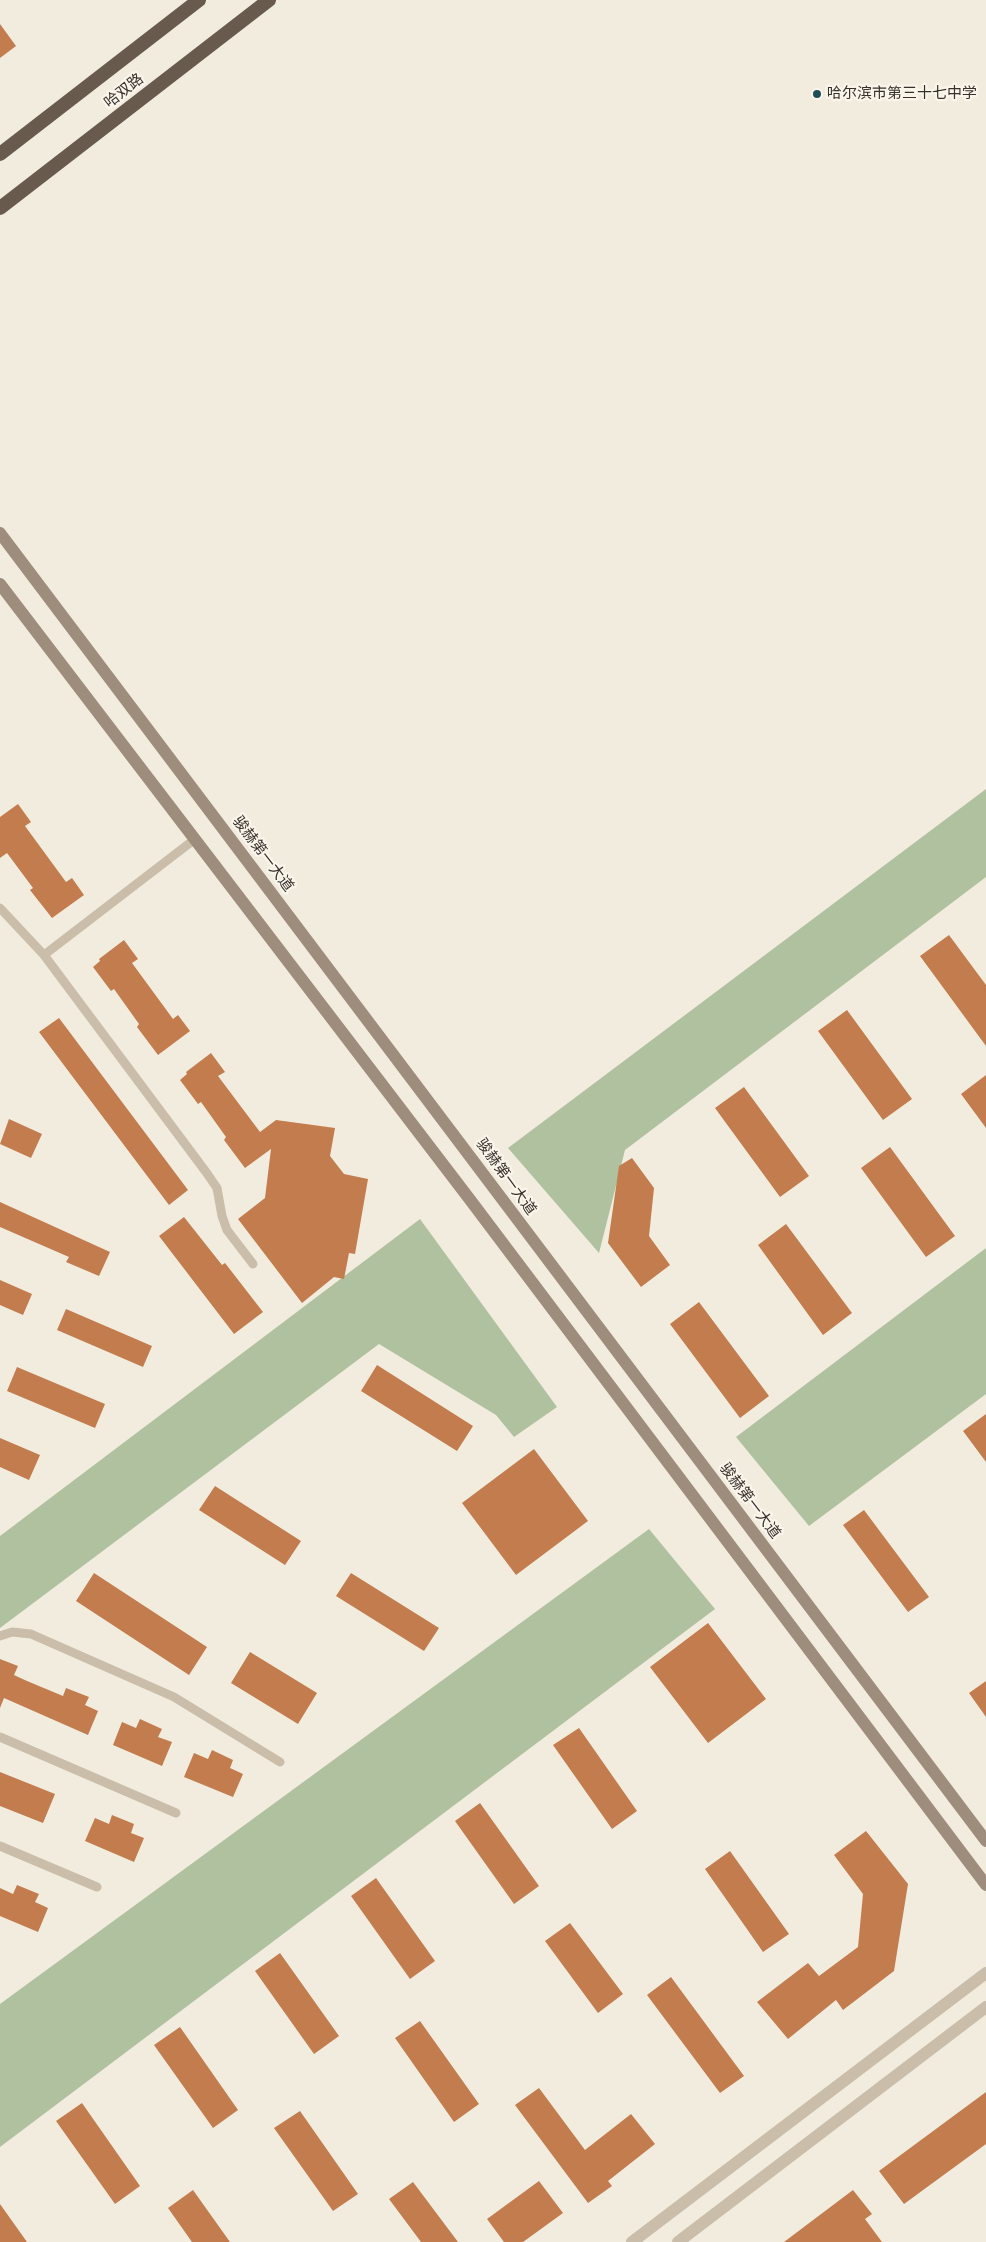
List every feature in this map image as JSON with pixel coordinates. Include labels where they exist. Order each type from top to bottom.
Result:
[{"type":"highway","name":"哈双路","points":[[0,154],[199,0]]},
{"type":"highway","name":"哈双路","points":[[0,208],[268,0]]},
{"type":"main road","name":"骏赫第一大道","points":[[0,533],[986,1841]]},
{"type":"main road","points":[[0,584],[477,1209],[986,1885]]},
{"type":"street","points":[[632,2242],[986,1973]]},
{"type":"street","points":[[678,2242],[986,2007]]},
{"type":"lane","points":[[44,956],[195,839]]},
{"type":"lane","points":[[0,908],[44,956],[206,1172],[217,1188],[222,1216],[227,1230],[253,1264]]},
{"type":"lane","points":[[0,1636],[12,1632],[31,1634],[174,1697],[280,1762]]},
{"type":"lane","points":[[0,1737],[176,1812]]},
{"type":"lane","points":[[0,1846],[97,1886]]},
{"type":"green space","points":[[986,789],[986,877],[625,1150],[599,1253],[508,1148]]},
{"type":"green space","points":[[420,1219],[557,1407],[514,1437],[496,1415],[379,1344],[0,1628],[0,1536]]},
{"type":"green space","points":[[986,1248],[986,1394],[809,1526],[736,1437]]},
{"type":"green space","points":[[649,1529],[715,1609],[0,2147],[0,2004]]},
{"type":"building","points":[[0,24],[16,46],[0,58]]},
{"type":"building","points":[[18,804],[31,822],[25,826],[66,882],[72,878],[84,895],[52,918],[30,890],[33,888],[7,853],[0,858],[0,817]]},
{"type":"building","points":[[949,935],[986,985],[986,1046],[920,956]]},
{"type":"building","points":[[124,940],[138,959],[132,963],[173,1019],[178,1015],[190,1031],[158,1055],[137,1027],[139,1024],[114,989],[111,991],[93,967],[100,961],[99,959]]},
{"type":"building","points":[[847,1010],[912,1099],[883,1120],[818,1031]]},
{"type":"building","points":[[59,1018],[188,1190],[169,1205],[39,1032]]},
{"type":"building","points":[[211,1053],[225,1072],[218,1076],[260,1132],[276,1120],[335,1128],[330,1156],[344,1174],[368,1179],[355,1254],[349,1253],[344,1279],[334,1277],[302,1303],[238,1219],[265,1198],[271,1149],[245,1168],[224,1140],[226,1137],[201,1102],[198,1104],[180,1080],[187,1074],[186,1072]]},
{"type":"building","points":[[986,1075],[986,1128],[961,1094]]},
{"type":"building","points":[[744,1087],[809,1176],[780,1197],[715,1108]]},
{"type":"building","points":[[9,1119],[42,1134],[31,1158],[0,1144]]},
{"type":"building","points":[[890,1147],[955,1236],[926,1257],[861,1168]]},
{"type":"building","points":[[632,1158],[654,1188],[649,1236],[670,1265],[641,1287],[608,1243],[619,1166]]},
{"type":"building","points":[[0,1202],[110,1252],[99,1276],[66,1262],[69,1257],[0,1227]]},
{"type":"building","points":[[184,1217],[222,1265],[225,1263],[263,1312],[234,1334],[159,1236]]},
{"type":"building","points":[[786,1224],[852,1313],[823,1335],[758,1245]]},
{"type":"building","points":[[0,1280],[32,1294],[23,1315],[0,1305]]},
{"type":"building","points":[[699,1302],[769,1396],[740,1418],[670,1324]]},
{"type":"building","points":[[66,1309],[152,1346],[143,1367],[57,1330]]},
{"type":"building","points":[[377,1365],[473,1426],[457,1451],[361,1391]]},
{"type":"building","points":[[17,1367],[105,1404],[95,1428],[7,1391]]},
{"type":"building","points":[[986,1414],[986,1462],[963,1431]]},
{"type":"building","points":[[0,1438],[40,1455],[29,1480],[0,1467]]},
{"type":"building","points":[[534,1449],[588,1521],[516,1575],[462,1503]]},
{"type":"building","points":[[215,1486],[301,1541],[285,1565],[199,1510]]},
{"type":"building","points":[[864,1510],[929,1597],[908,1612],[843,1525]]},
{"type":"building","points":[[94,1573],[207,1647],[189,1675],[76,1601]]},
{"type":"building","points":[[351,1573],[439,1628],[424,1651],[336,1596]]},
{"type":"building","points":[[708,1623],[766,1699],[708,1743],[650,1667]]},
{"type":"building","points":[[250,1652],[317,1693],[298,1724],[231,1683]]},
{"type":"building","points":[[0,1659],[18,1666],[14,1675],[27,1681],[63,1696],[66,1688],[89,1697],[85,1705],[98,1711],[88,1735],[4,1698],[0,1708]]},
{"type":"building","points":[[986,1681],[986,1717],[969,1693]]},
{"type":"building","points":[[140,1719],[162,1729],[158,1737],[172,1742],[162,1766],[113,1745],[122,1722],[136,1728]]},
{"type":"building","points":[[579,1728],[637,1811],[612,1829],[553,1745]]},
{"type":"building","points":[[212,1750],[233,1760],[230,1768],[243,1774],[233,1797],[184,1777],[194,1753],[208,1759]]},
{"type":"building","points":[[0,1772],[55,1794],[43,1823],[0,1806]]},
{"type":"building","points":[[480,1803],[539,1886],[514,1904],[455,1821]]},
{"type":"building","points":[[112,1815],[134,1824],[131,1833],[144,1838],[134,1862],[85,1841],[95,1818],[109,1824]]},
{"type":"building","points":[[866,1831],[908,1884],[894,1971],[843,2010],[836,2000],[788,2039],[757,2002],[808,1963],[819,1976],[858,1947],[863,1894],[834,1855]]},
{"type":"building","points":[[730,1851],[789,1934],[763,1952],[705,1869]]},
{"type":"building","points":[[376,1878],[435,1961],[410,1979],[351,1896]]},
{"type":"building","points":[[17,1885],[39,1894],[35,1902],[48,1908],[38,1932],[0,1916],[0,1888],[13,1894]]},
{"type":"building","points":[[570,1923],[623,1994],[598,2013],[545,1941]]},
{"type":"building","points":[[280,1953],[339,2036],[314,2054],[255,1971]]},
{"type":"building","points":[[671,1977],[744,2076],[720,2093],[647,1995]]},
{"type":"building","points":[[420,2021],[479,2104],[454,2122],[395,2038]]},
{"type":"building","points":[[180,2027],[238,2110],[213,2128],[154,2045]]},
{"type":"building","points":[[539,2088],[585,2150],[631,2114],[655,2144],[608,2181],[612,2186],[588,2203],[515,2105]]},
{"type":"building","points":[[986,2092],[986,2144],[904,2204],[879,2171]]},
{"type":"building","points":[[82,2103],[140,2186],[115,2204],[56,2121]]},
{"type":"building","points":[[300,2111],[358,2194],[333,2211],[274,2128]]},
{"type":"building","points":[[539,2181],[563,2213],[523,2242],[504,2242],[487,2219]]},
{"type":"building","points":[[413,2182],[458,2242],[421,2242],[389,2199]]},
{"type":"building","points":[[193,2190],[230,2242],[192,2242],[168,2208]]},
{"type":"building","points":[[853,2190],[872,2214],[865,2219],[882,2242],[784,2242]]},
{"type":"building","points":[[0,2204],[27,2242],[0,2242]]},
{"type":"place","name":"哈尔滨市第三十七中学","points":[[817,94]]}]
